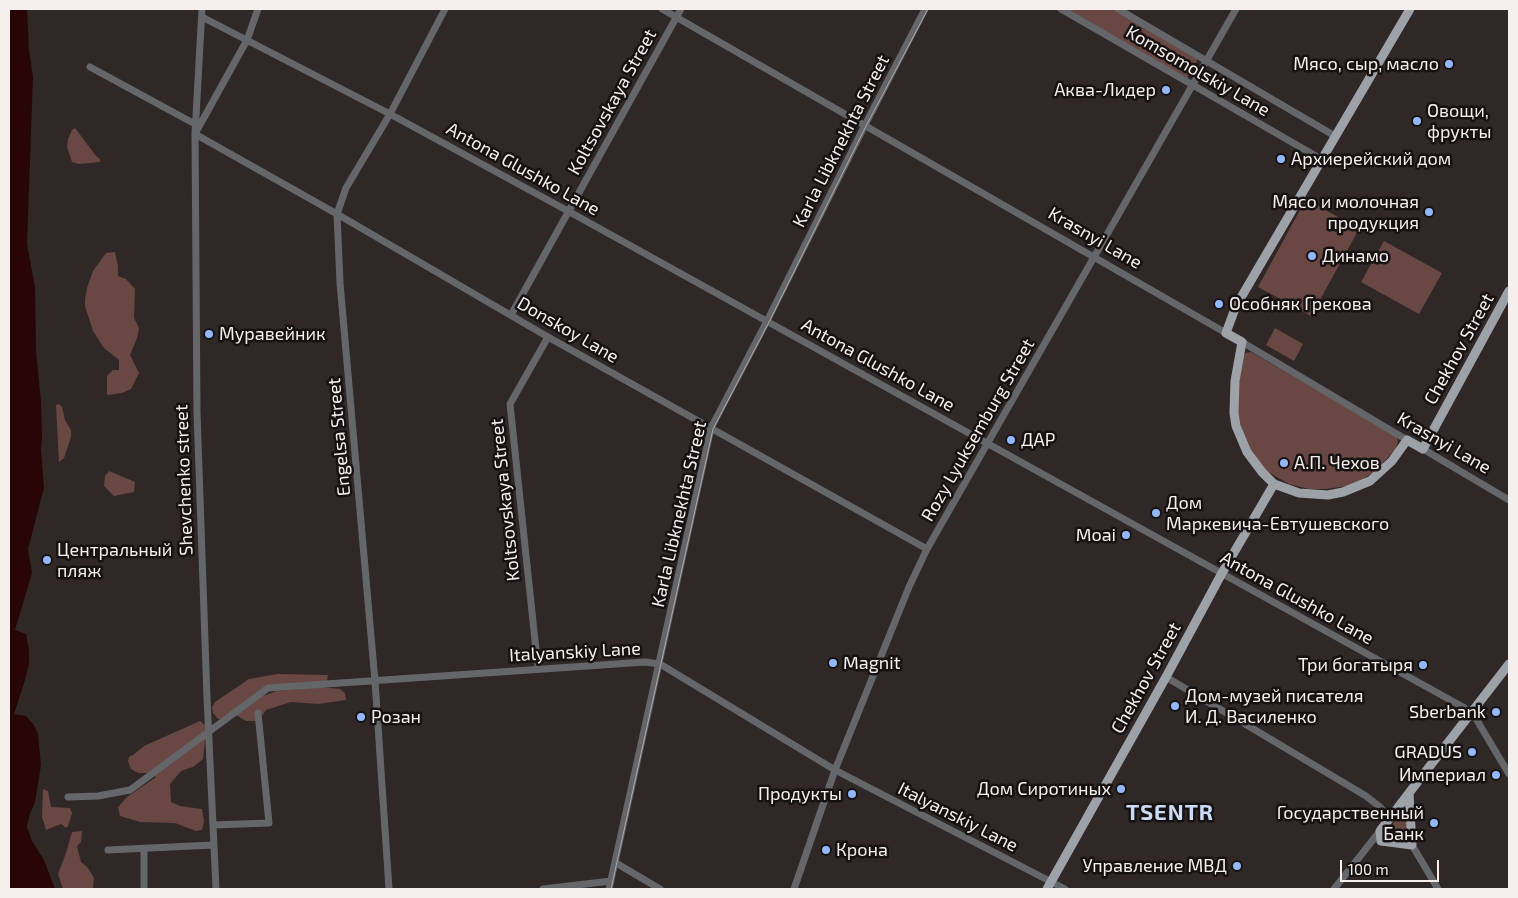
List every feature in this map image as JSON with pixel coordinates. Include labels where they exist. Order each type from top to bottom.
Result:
[{"type":"main road","points":[[1226,333],[1236,306],[1410,9]]},
{"type":"main road","name":"Chekhov Street","points":[[1422,449],[1509,291]]},
{"type":"main road","name":"Krasnyi Lane","points":[[1226,333],[1242,342]]},
{"type":"main road","points":[[1242,342],[1234,381],[1236,426],[1247,452],[1274,484],[1299,493],[1314,495],[1343,492],[1363,484],[1382,472],[1407,440]]},
{"type":"main road","name":"Krasnyi Lane","points":[[1407,440],[1422,449]]},
{"type":"main road","name":"Chekhov Street","points":[[1049,885],[1222,573],[1274,484]]},
{"type":"main road","points":[[1409,793],[1412,845],[1385,842],[1380,838],[1380,831],[1392,815],[1409,793],[1472,712],[1509,664]]},
{"type":"main road","points":[[1392,815],[1402,811],[1407,813],[1409,817]]},
{"type":"street","points":[[194,134],[247,40],[258,9]]},
{"type":"street","name":"Engelsa Street","points":[[389,889],[376,681],[341,292],[337,214],[346,188],[390,114],[445,9]]},
{"type":"street","name":"Krasnyi Lane","points":[[662,9],[1226,333]]},
{"type":"street","name":"Koltsovskaya Street","points":[[511,315],[681,9]]},
{"type":"street","name":"Karla Libknekhta Street","points":[[609,889],[711,428],[925,9]]},
{"type":"street","name":"Komsomolskiy Lane","points":[[1061,9],[1321,159]]},
{"type":"street","name":"Komsomolskiy Lane","points":[[1118,9],[1334,136]]},
{"type":"street","name":"Rozy Lyuksemburg Street","points":[[794,889],[835,770],[909,587],[928,549],[1236,9]]},
{"type":"street","name":"Antona Glushko Lane","points":[[202,13],[247,40],[390,114],[568,211],[1472,712]]},
{"type":"street","name":"Shevchenko street","points":[[202,13],[194,134],[197,412],[213,825]]},
{"type":"street","points":[[90,67],[195,124]]},
{"type":"street","name":"Donskoy Lane","points":[[194,134],[337,214],[548,337],[928,549]]},
{"type":"street","name":"Koltsovskaya Street","points":[[538,669],[510,404],[548,337]]},
{"type":"street","name":"Krasnyi Lane","points":[[1242,342],[1407,440]]},
{"type":"street","name":"Krasnyi Lane","points":[[1422,449],[1509,500]]},
{"type":"street","name":"Italyanskiy Lane","points":[[68,797],[98,796],[130,790],[268,688],[645,662],[660,664],[835,770],[1049,885],[1065,889]]},
{"type":"street","points":[[1166,677],[1366,796],[1392,815]]},
{"type":"street","points":[[1472,712],[1509,774]]},
{"type":"street","points":[[216,889],[213,825],[269,823],[258,713]]},
{"type":"street","points":[[1334,889],[1380,831]]},
{"type":"street","points":[[1369,844],[1385,842]]},
{"type":"street","points":[[108,850],[213,845]]},
{"type":"street","points":[[1412,845],[1438,889]]},
{"type":"street","points":[[144,849],[144,889]]},
{"type":"street","points":[[616,863],[660,889]]},
{"type":"street","points":[[543,889],[611,881]]},
{"type":"shaded area","points":[[9,9],[27,9],[29,50],[33,77],[27,244],[35,287],[36,351],[41,401],[41,450],[44,488],[28,549],[32,573],[15,630],[26,634],[29,664],[14,714],[26,716],[34,725],[38,734],[41,765],[35,802],[27,827],[32,841],[44,860],[55,889],[9,889]]},
{"type":"shaded area","points":[[1067,9],[1112,9],[1198,59],[1187,79]]},
{"type":"shaded area","points":[[75,128],[100,159],[100,162],[79,164],[72,162],[67,147],[68,139]]},
{"type":"shaded area","points":[[1306,199],[1359,229],[1311,316],[1258,287]]},
{"type":"shaded area","points":[[1384,241],[1442,273],[1419,314],[1361,282]]},
{"type":"shaded area","points":[[115,252],[118,276],[126,279],[135,289],[134,318],[139,328],[130,355],[139,373],[131,389],[122,393],[107,395],[107,376],[113,370],[119,370],[119,360],[104,348],[93,331],[85,306],[85,299],[93,271],[106,253]]},
{"type":"shaded area","points":[[1275,328],[1303,344],[1294,361],[1266,345]]},
{"type":"shaded area","points":[[1251,352],[1397,437],[1398,442],[1395,450],[1374,472],[1360,481],[1347,486],[1309,489],[1289,484],[1264,469],[1244,441],[1236,405],[1243,356],[1245,353]]},
{"type":"shaded area","points":[[59,404],[71,430],[71,437],[64,458],[59,462],[56,405]]},
{"type":"shaded area","points":[[109,471],[135,482],[134,492],[114,496],[104,486],[105,476]]},
{"type":"shaded area","points":[[278,674],[328,675],[327,681],[272,689],[263,696],[277,691],[321,687],[340,689],[345,693],[346,700],[318,704],[291,702],[266,710],[258,721],[246,721],[236,715],[230,719],[218,719],[213,713],[212,707],[215,702],[249,679]]},
{"type":"shaded area","points":[[200,721],[205,725],[207,737],[203,759],[193,767],[181,771],[170,784],[171,802],[180,806],[202,809],[204,821],[202,830],[196,831],[175,823],[140,822],[120,816],[118,807],[127,797],[156,777],[148,773],[138,773],[131,769],[128,761],[129,757],[144,746]]},
{"type":"shaded area","points":[[43,789],[48,791],[51,807],[70,808],[72,813],[66,828],[61,824],[46,830],[42,817]]},
{"type":"shaded area","points":[[1402,819],[1407,822],[1408,838],[1404,840],[1388,838],[1387,831],[1396,820]]},
{"type":"shaded area","points":[[82,831],[81,842],[77,846],[81,862],[88,868],[94,878],[93,887],[95,889],[63,889],[58,874],[72,832]]},
{"type":"tram line","points":[[611,889],[713,429],[769,322],[866,126],[928,9]]},
{"type":"place","name":"Мясо, сыр, масло","points":[[1449,64]]},
{"type":"place","name":"Аква-Лидер","points":[[1166,90]]},
{"type":"place","name":"Овощи, фрукты","points":[[1417,121]]},
{"type":"place","name":"Архиерейский дом","points":[[1281,159]]},
{"type":"place","name":"Мясо и молочная продукция","points":[[1429,212]]},
{"type":"place","name":"Динамо","points":[[1312,256]]},
{"type":"place","name":"Особняк Грекова","points":[[1219,304]]},
{"type":"place","name":"Муравейник","points":[[209,334]]},
{"type":"place","name":"ДАР","points":[[1011,440]]},
{"type":"place","name":"А.П. Чехов","points":[[1284,463]]},
{"type":"place","name":"Дом Маркевича-Евтушевского","points":[[1156,513]]},
{"type":"place","name":"Moai","points":[[1126,535]]},
{"type":"place","name":"Центральный пляж","points":[[47,560]]},
{"type":"place","name":"Magnit","points":[[833,663]]},
{"type":"place","name":"Три богатыря","points":[[1423,665]]},
{"type":"place","name":"Дом-музей писателя И. Д. Василенко","points":[[1175,706]]},
{"type":"place","name":"Sberbank","points":[[1496,712]]},
{"type":"place","name":"Розан","points":[[361,717]]},
{"type":"place","name":"GRADUS","points":[[1472,752]]},
{"type":"place","name":"Империал","points":[[1496,775]]},
{"type":"place","name":"Дом Сиротиных","points":[[1121,789]]},
{"type":"place","name":"Продукты","points":[[852,794]]},
{"type":"place","name":"Государственный Банк","points":[[1434,823]]},
{"type":"place","name":"Крона","points":[[826,850]]},
{"type":"place","name":"Управление МВД","points":[[1237,866]]},
{"type":"district","name":"TSENTR","points":[[1170,813]]}]
